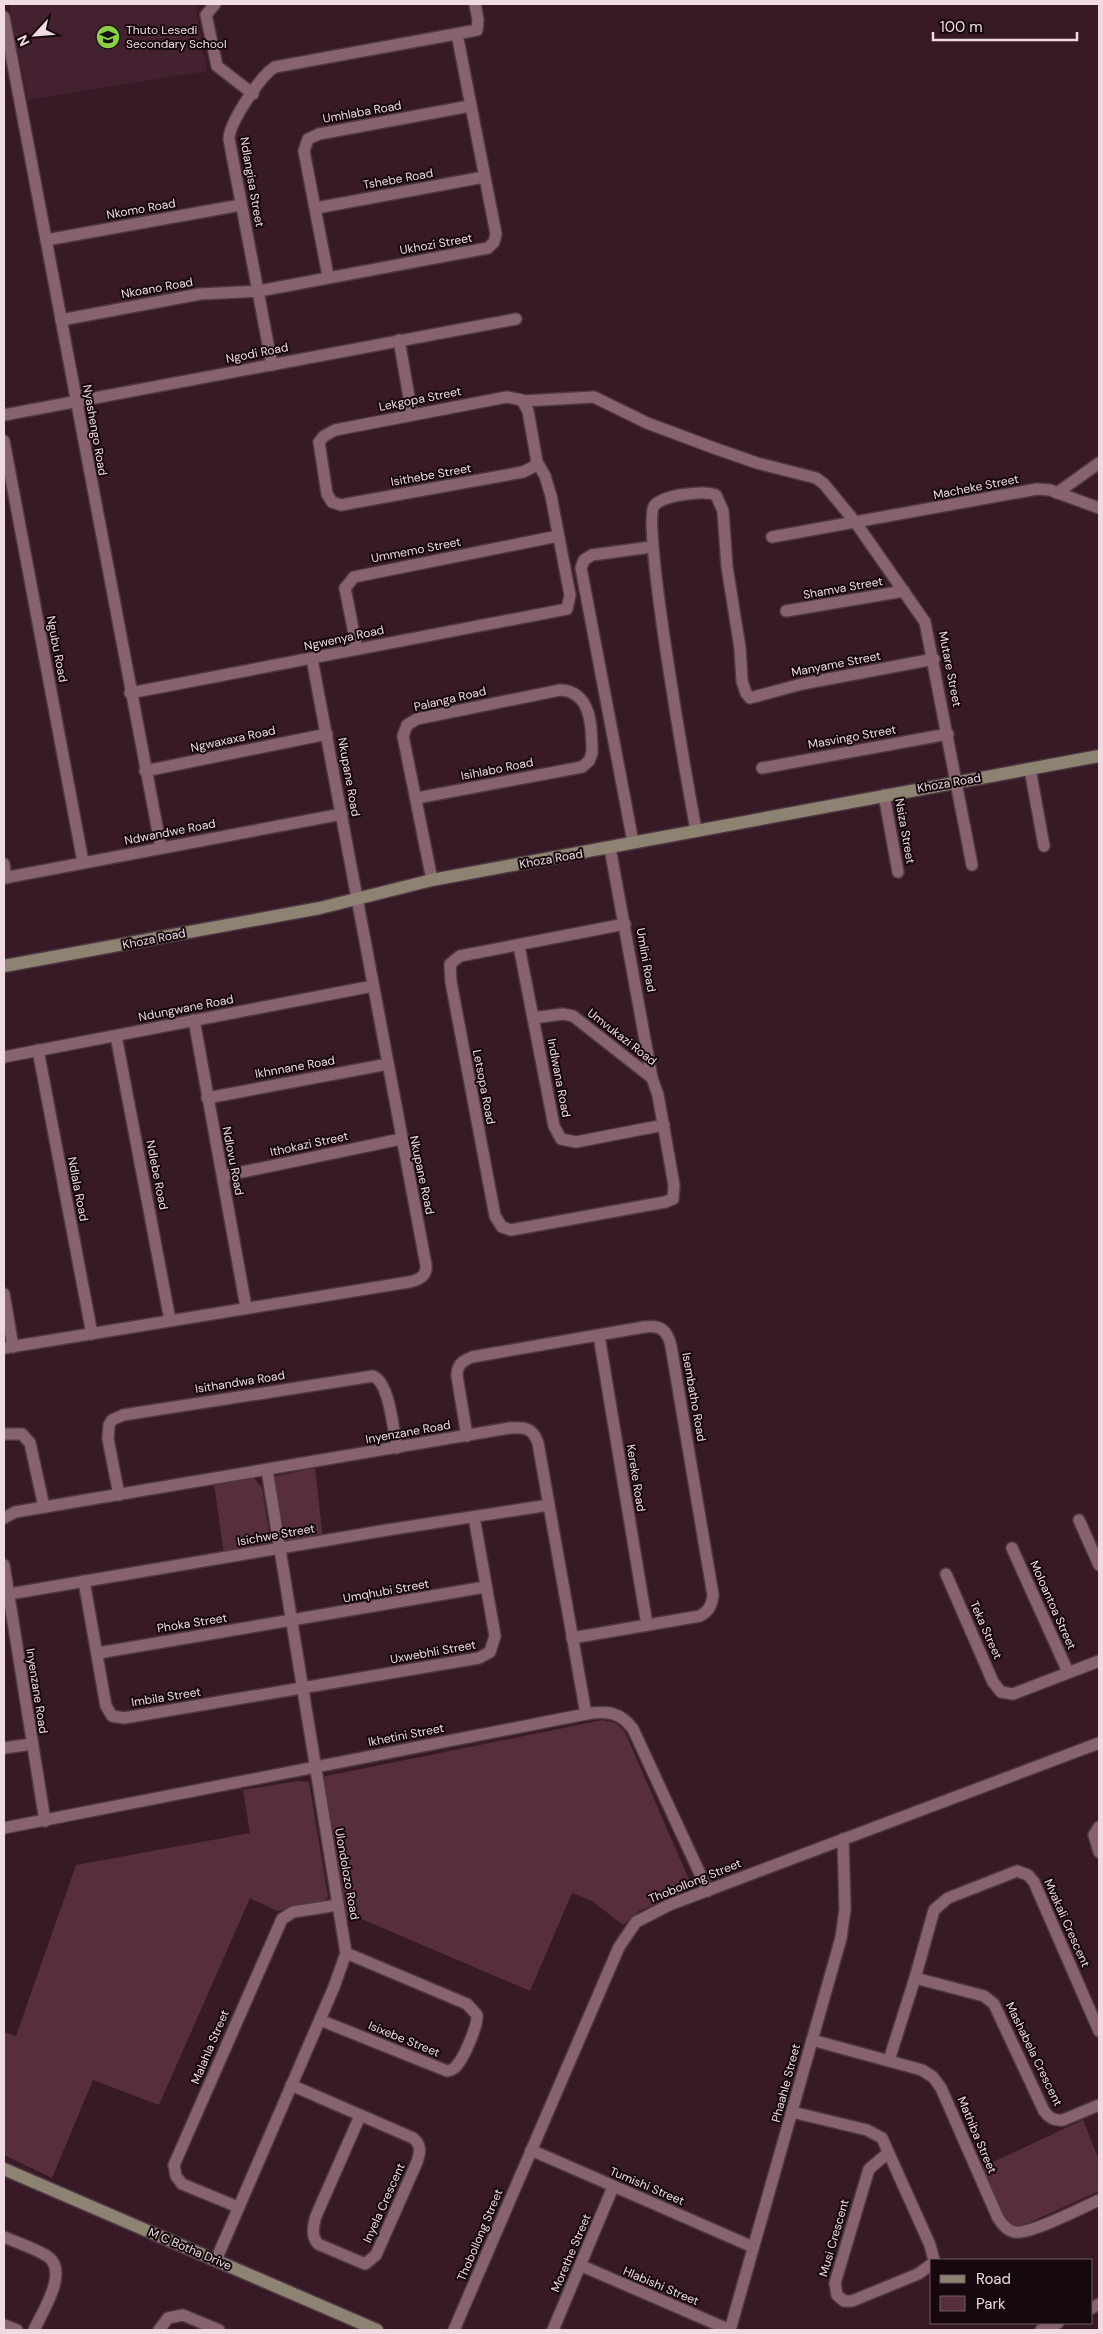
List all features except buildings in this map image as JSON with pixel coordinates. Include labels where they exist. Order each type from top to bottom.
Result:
[{"type":"street","points":[[215,4],[206,15],[215,62],[221,71],[253,94]]},
{"type":"street","name":"Ndlangisa Street","points":[[272,364],[241,206],[229,134],[232,125],[267,72],[278,66],[477,30],[478,20],[475,4]]},
{"type":"street","name":"Nyashengo Road","points":[[4,17],[130,693],[161,848]]},
{"type":"street","name":"Ukhozi Street","points":[[259,291],[328,276],[488,248],[494,242],[496,234],[457,34]]},
{"type":"street","name":"Umhlaba Road","points":[[328,276],[304,151],[306,143],[312,137],[470,106]]},
{"type":"street","name":"Tshebe Road","points":[[316,208],[484,177]]},
{"type":"street","name":"Nkomo Road","points":[[46,240],[241,206]]},
{"type":"street","name":"Nkoano Road","points":[[61,320],[200,294],[259,291]]},
{"type":"street","name":"Ngodi Road","points":[[4,415],[516,319]]},
{"type":"street","points":[[399,340],[412,414]]},
{"type":"street","name":"Lekgopa Street","points":[[328,498],[319,445],[322,437],[339,429],[507,397],[523,401],[594,397],[647,423],[714,448],[757,463],[816,478],[830,491],[856,523]]},
{"type":"street","points":[[523,401],[528,411],[537,462],[549,489],[558,536]]},
{"type":"street","name":"Ngubu Road","points":[[4,441],[83,862]]},
{"type":"street","name":"Isithebe Street","points":[[328,498],[335,503],[344,505],[522,472],[533,467],[537,462]]},
{"type":"street","points":[[1056,493],[1099,463]]},
{"type":"street","name":"Macheke Street","points":[[772,537],[1037,489],[1056,493],[1099,508]]},
{"type":"street","name":"Manyame Street","points":[[651,547],[650,523],[654,506],[668,498],[705,492],[716,495],[723,511],[727,567],[740,648],[742,681],[746,694],[752,698],[802,684],[934,659]]},
{"type":"street","name":"Mutare Street","points":[[856,523],[925,622],[934,659],[972,865]]},
{"type":"street","name":"Ngwenya Road","points":[[130,693],[563,611],[569,606],[570,596],[558,536]]},
{"type":"street","name":"Ummemo Street","points":[[357,649],[345,588],[354,577],[558,536]]},
{"type":"street","points":[[633,842],[581,568],[584,560],[592,555],[651,547],[675,711],[696,830]]},
{"type":"street","name":"Shamva Street","points":[[786,612],[904,591]]},
{"type":"street","name":"Nkupane Road","points":[[9,1348],[246,1307],[372,1289],[409,1282],[422,1277],[425,1273],[426,1265],[312,659]]},
{"type":"street","name":"Palanga Road","points":[[432,880],[403,736],[404,729],[410,722],[560,690],[576,693],[581,697],[586,708],[592,753],[589,761],[582,766]]},
{"type":"street","name":"Ngwaxaxa Road","points":[[145,771],[327,734]]},
{"type":"street","name":"Masvingo Street","points":[[762,768],[948,734]]},
{"type":"street","name":"Khoza Road","points":[[4,966],[309,910],[432,880],[1099,756]]},
{"type":"street","name":"Isihlabo Road","points":[[417,798],[582,766]]},
{"type":"street","points":[[1030,769],[1044,846]]},
{"type":"street","name":"Nsiza Street","points":[[884,795],[898,872]]},
{"type":"street","name":"Ndwandwe Road","points":[[5,878],[342,814]]},
{"type":"street","name":"Umlini Road","points":[[610,848],[652,1078]]},
{"type":"street","points":[[4,864],[5,878]]},
{"type":"street","name":"Letsopa Road","points":[[625,924],[460,956],[454,960],[449,968],[493,1203],[500,1224],[511,1230],[665,1202]]},
{"type":"street","name":"Indlwana Road","points":[[519,946],[554,1126],[561,1139],[576,1142],[664,1125]]},
{"type":"street","name":"Ndungwane Road","points":[[4,1057],[373,986]]},
{"type":"street","name":"Umvukazi Road","points":[[533,1018],[562,1014],[573,1016],[652,1078],[664,1125],[675,1194],[673,1199],[665,1202]]},
{"type":"street","name":"Ndlovu Road","points":[[194,1020],[246,1307]]},
{"type":"street","name":"Ndlebe Road","points":[[116,1036],[170,1320]]},
{"type":"street","name":"Ndlala Road","points":[[38,1050],[92,1334]]},
{"type":"street","name":"Ikhnnane Road","points":[[207,1098],[388,1064]]},
{"type":"street","name":"Ithokazi Street","points":[[223,1176],[401,1139]]},
{"type":"street","points":[[4,1294],[9,1348]]},
{"type":"street","name":"Isembatho Road","points":[[467,1436],[457,1370],[462,1362],[472,1357],[658,1326],[663,1328],[669,1338],[713,1595],[712,1605],[700,1616],[572,1638]]},
{"type":"street","name":"Kereke Road","points":[[599,1336],[647,1625]]},
{"type":"street","name":"Isithandwa Road","points":[[118,1495],[108,1431],[112,1420],[133,1413],[373,1376],[378,1378],[384,1387],[397,1448]]},
{"type":"street","name":"Inyenzane Road","points":[[4,1518],[15,1512],[519,1427],[531,1430],[538,1443],[586,1714]]},
{"type":"street","points":[[4,1434],[22,1434],[30,1443],[44,1507]]},
{"type":"street","name":"Ulondolozo Road","points":[[266,1470],[346,1953]]},
{"type":"street","name":"Isichwe Street","points":[[9,1594],[548,1505]]},
{"type":"street","name":"Uxwebhli Street","points":[[302,1689],[487,1655],[493,1648],[495,1636],[474,1517]]},
{"type":"street","points":[[1079,1520],[1099,1565]]},
{"type":"street","name":"Moloantoa Street","points":[[1012,1548],[1068,1672]]},
{"type":"street","name":"Inyenzane Road","points":[[4,1565],[45,1821]]},
{"type":"street","name":"Teka Street","points":[[946,1574],[993,1682],[1004,1694],[1013,1694],[1068,1672]]},
{"type":"street","name":"Imbila Street","points":[[84,1581],[106,1706],[112,1716],[118,1718],[302,1689]]},
{"type":"street","name":"Umqhubi Street","points":[[292,1620],[485,1587]]},
{"type":"street","name":"Phoka Street","points":[[98,1652],[292,1620]]},
{"type":"street","points":[[1068,1672],[1099,1661]]},
{"type":"street","name":"Ikhetini Street","points":[[4,1828],[586,1714],[612,1712],[621,1715],[633,1728],[708,1891]]},
{"type":"street","name":"Thobollong Street","points":[[454,2330],[624,1937],[636,1922],[645,1916],[708,1891],[1099,1743]]},
{"type":"street","points":[[4,1748],[32,1744]]},
{"type":"street","points":[[1099,1827],[1094,1835],[1099,1852]]},
{"type":"street","name":"Phaahle Street","points":[[730,2330],[843,1928],[843,1839]]},
{"type":"street","name":"Mvakali Crescent","points":[[889,2060],[915,1978],[932,1915],[937,1906],[948,1898],[1010,1874],[1023,1872],[1032,1878],[1034,1882],[1099,2031]]},
{"type":"street","name":"Malahla Street","points":[[238,2207],[182,2184],[176,2176],[174,2165],[282,1919],[286,1915],[299,1910],[338,1905]]},
{"type":"street","points":[[216,2260],[320,2020],[346,1953]]},
{"type":"street","name":"Isixebe Street","points":[[320,2020],[447,2071],[454,2069],[460,2062],[476,2024],[477,2015],[467,2004],[346,1953]]},
{"type":"street","name":"Mashabela Crescent","points":[[915,1978],[984,1996],[994,2004],[1039,2101],[1050,2118],[1058,2121],[1064,2120],[1099,2105]]},
{"type":"street","name":"Mathiba Street","points":[[812,2040],[922,2070],[936,2080],[998,2218],[1010,2230],[1016,2232],[1028,2230],[1099,2200]]},
{"type":"street","name":"Inyela Crescent","points":[[291,2085],[414,2138],[419,2144],[420,2152],[376,2255],[365,2264],[318,2244],[313,2230],[316,2216],[360,2116]]},
{"type":"street","points":[[792,2112],[874,2132],[882,2138],[930,2245],[934,2259]]},
{"type":"street","name":"Tumishi Street","points":[[531,2150],[753,2247]]},
{"type":"street","name":"Musi Crescent","points":[[888,2153],[873,2163],[869,2169],[836,2283],[836,2292],[844,2301],[852,2301],[918,2274],[930,2265]]},
{"type":"street","name":"M C Botha Drive","points":[[4,2169],[377,2330]]},
{"type":"street","name":"Morethe Street","points":[[553,2330],[582,2266],[613,2187]]},
{"type":"street","points":[[4,2237],[47,2256],[56,2269],[57,2281],[34,2330]]},
{"type":"street","name":"Hlabishi Street","points":[[582,2266],[730,2330]]},
{"type":"street","points":[[159,2330],[168,2318],[178,2315],[219,2330]]},
{"type":"street","points":[[1041,2330],[1056,2324]]},
{"type":"street","points":[[4,2325],[17,2330]]},
{"type":"shaded area","name":"Thuto Lesedi Secondary School","points":[[9,4],[195,4],[207,71],[28,100]]},
{"type":"green space","points":[[315,1468],[323,1539],[281,1545],[272,1477]]},
{"type":"green space","points":[[254,1478],[262,1488],[270,1537],[265,1547],[224,1555],[214,1484]]},
{"type":"green space","points":[[603,1720],[615,1723],[624,1730],[691,1884],[686,1893],[639,1911],[623,1925],[592,1901],[572,1893],[530,1991],[352,1915],[343,1918],[321,1780],[326,1776]]},
{"type":"green space","points":[[298,1781],[309,1782],[328,1897],[323,1901],[277,1911],[250,1898],[159,2105],[93,2080],[52,2178],[4,2155],[4,2032],[16,2036],[76,1865],[250,1833],[243,1790]]},
{"type":"green space","points":[[1083,2120],[1099,2160],[1099,2191],[1022,2226],[1010,2225],[1005,2219],[982,2167]]},
{"type":"place","name":"Thuto Lesedi Secondary School","points":[[108,37]]}]
